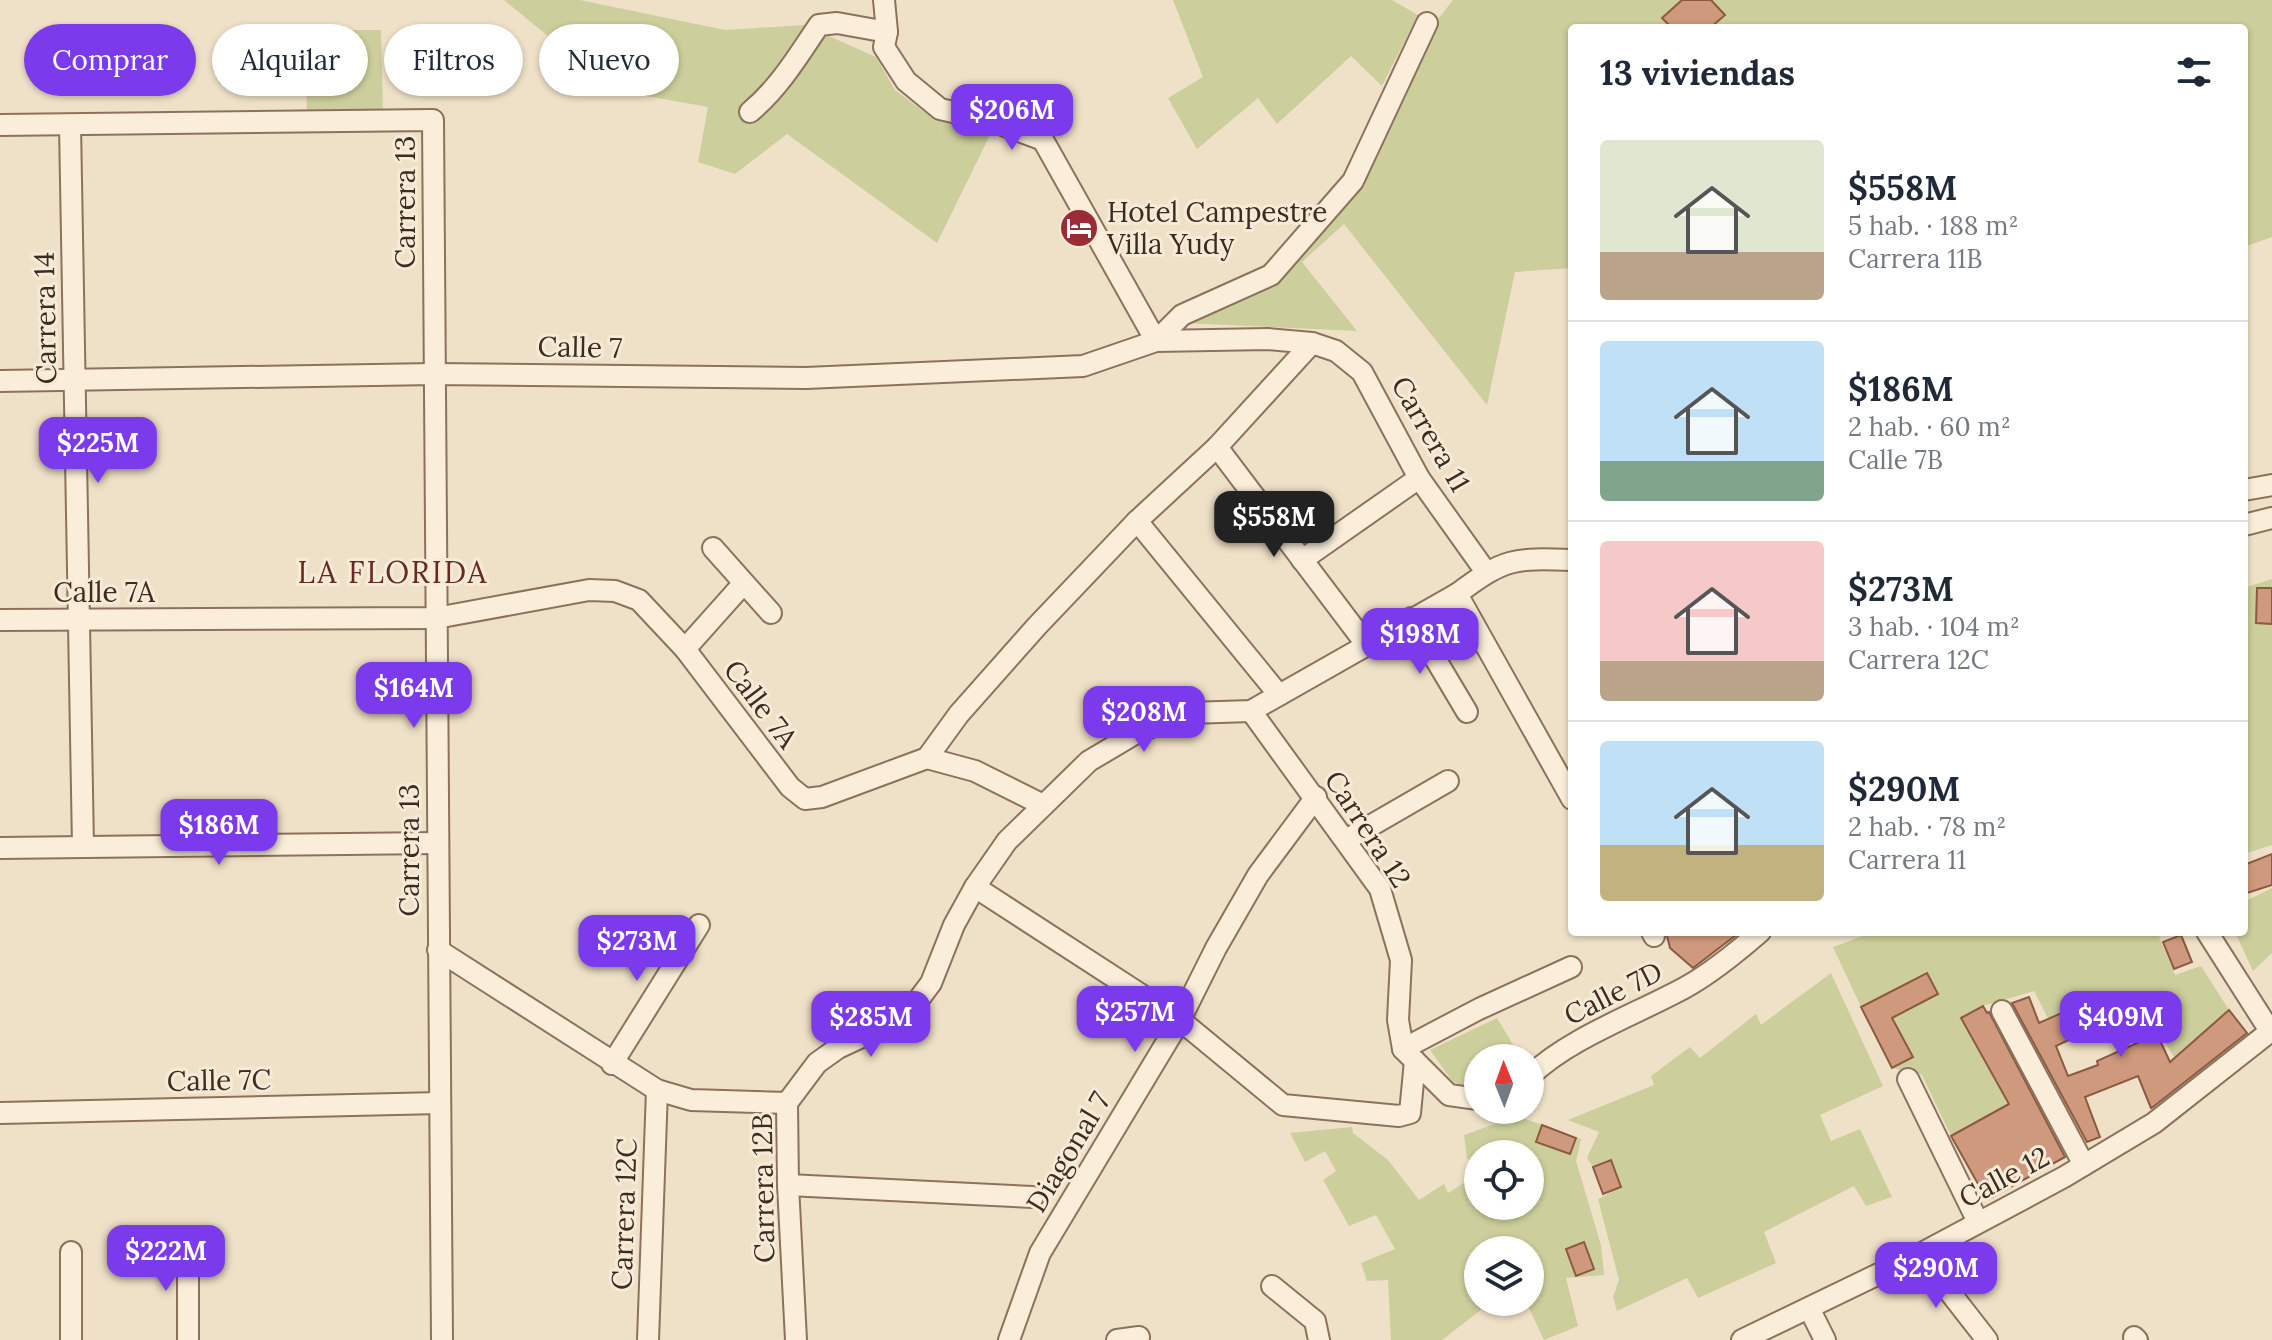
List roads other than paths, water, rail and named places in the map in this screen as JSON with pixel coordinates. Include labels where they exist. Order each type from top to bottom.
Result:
[{"type":"street","points":[[884,0],[887,32],[884,47],[906,81],[940,109],[992,121],[1043,140],[1156,341]]},
{"type":"street","points":[[750,112],[765,100],[783,78],[819,25],[837,23],[887,32]]},
{"type":"street","points":[[1156,341],[1182,315],[1271,275],[1353,181],[1427,23]]},
{"type":"street","name":"Carrera 13","points":[[70,125],[433,120],[442,1340]]},
{"type":"street","points":[[0,125],[70,125]]},
{"type":"street","name":"Carrera 14","points":[[70,125],[83,846]]},
{"type":"street","points":[[1156,341],[1268,339],[1312,343]]},
{"type":"street","name":"Calle 7","points":[[0,381],[434,374],[806,378],[1083,366],[1156,341]]},
{"type":"street","points":[[1043,805],[975,771],[927,758],[959,714],[1037,626],[1137,521],[1217,447],[1312,343]]},
{"type":"street","name":"Carrera 11","points":[[1312,343],[1336,351],[1362,372],[1419,478],[1486,572]]},
{"type":"street","points":[[1217,447],[1366,644]]},
{"type":"street","points":[[1302,560],[1419,478]]},
{"type":"street","points":[[2248,489],[2272,485]]},
{"type":"street","points":[[2248,524],[2272,518]]},
{"type":"street","points":[[1137,521],[1279,695]]},
{"type":"street","points":[[713,548],[771,613]]},
{"type":"street","points":[[1251,711],[1457,594],[1486,572],[1507,562],[1530,558],[1568,560]]},
{"type":"street","points":[[685,649],[743,584]]},
{"type":"street","name":"Calle 7A","points":[[0,620],[436,618],[589,590],[615,591],[639,600],[685,649],[790,787],[805,799],[822,797],[927,758]]},
{"type":"street","points":[[1457,594],[1568,792]]},
{"type":"street","points":[[1411,618],[1467,712]]},
{"type":"street","name":"Carrera 12","points":[[1180,1020],[1283,1105],[1399,1116],[1410,1113],[1409,1055],[1398,1020],[1401,960],[1380,889],[1251,711]]},
{"type":"street","name":"Carrera 12B","points":[[796,1340],[787,1103],[817,1063],[838,1048],[896,1021],[916,1003],[931,983],[954,925],[975,887],[1007,841],[1089,761],[1138,732],[1189,713],[1251,711]]},
{"type":"street","points":[[1346,840],[1448,781]]},
{"type":"street","name":"Diagonal 7","points":[[1009,1340],[1040,1253],[1180,1020],[1216,948],[1258,875],[1316,797]]},
{"type":"street","points":[[2,849],[437,843]]},
{"type":"street","points":[[975,887],[1180,1020]]},
{"type":"street","points":[[612,1064],[699,925]]},
{"type":"street","name":"Calle 7D","points":[[1544,1062],[1688,986],[1755,936]]},
{"type":"street","points":[[2210,936],[2271,1031]]},
{"type":"street","points":[[438,950],[657,1090],[691,1100],[787,1103]]},
{"type":"street","points":[[1464,1098],[1449,1095],[1409,1055],[1479,1009],[1571,967]]},
{"type":"street","points":[[2002,1011],[2084,1165]]},
{"type":"street","name":"Calle 12","points":[[1742,1340],[1920,1254],[2084,1165],[2154,1123],[2271,1031]]},
{"type":"street","points":[[1908,1079],[1978,1222]]},
{"type":"street","name":"Carrera 12C","points":[[648,1340],[657,1090]]},
{"type":"street","name":"Calle 7C","points":[[0,1113],[440,1103]]},
{"type":"street","points":[[788,1185],[1033,1197]]},
{"type":"street","points":[[188,1247],[188,1340]]},
{"type":"street","points":[[71,1252],[71,1340]]},
{"type":"street","points":[[1920,1254],[1987,1340]]},
{"type":"street","points":[[1272,1286],[1315,1321],[1319,1340]]},
{"type":"street","points":[[1809,1308],[1825,1340]]},
{"type":"street","points":[[1117,1340],[1139,1337]]},
{"type":"place","name":"Hotel Campestre Villa Yudy","points":[[1079,228]]},
{"type":"district","name":"LA FLORIDA","points":[[393,573]]}]
